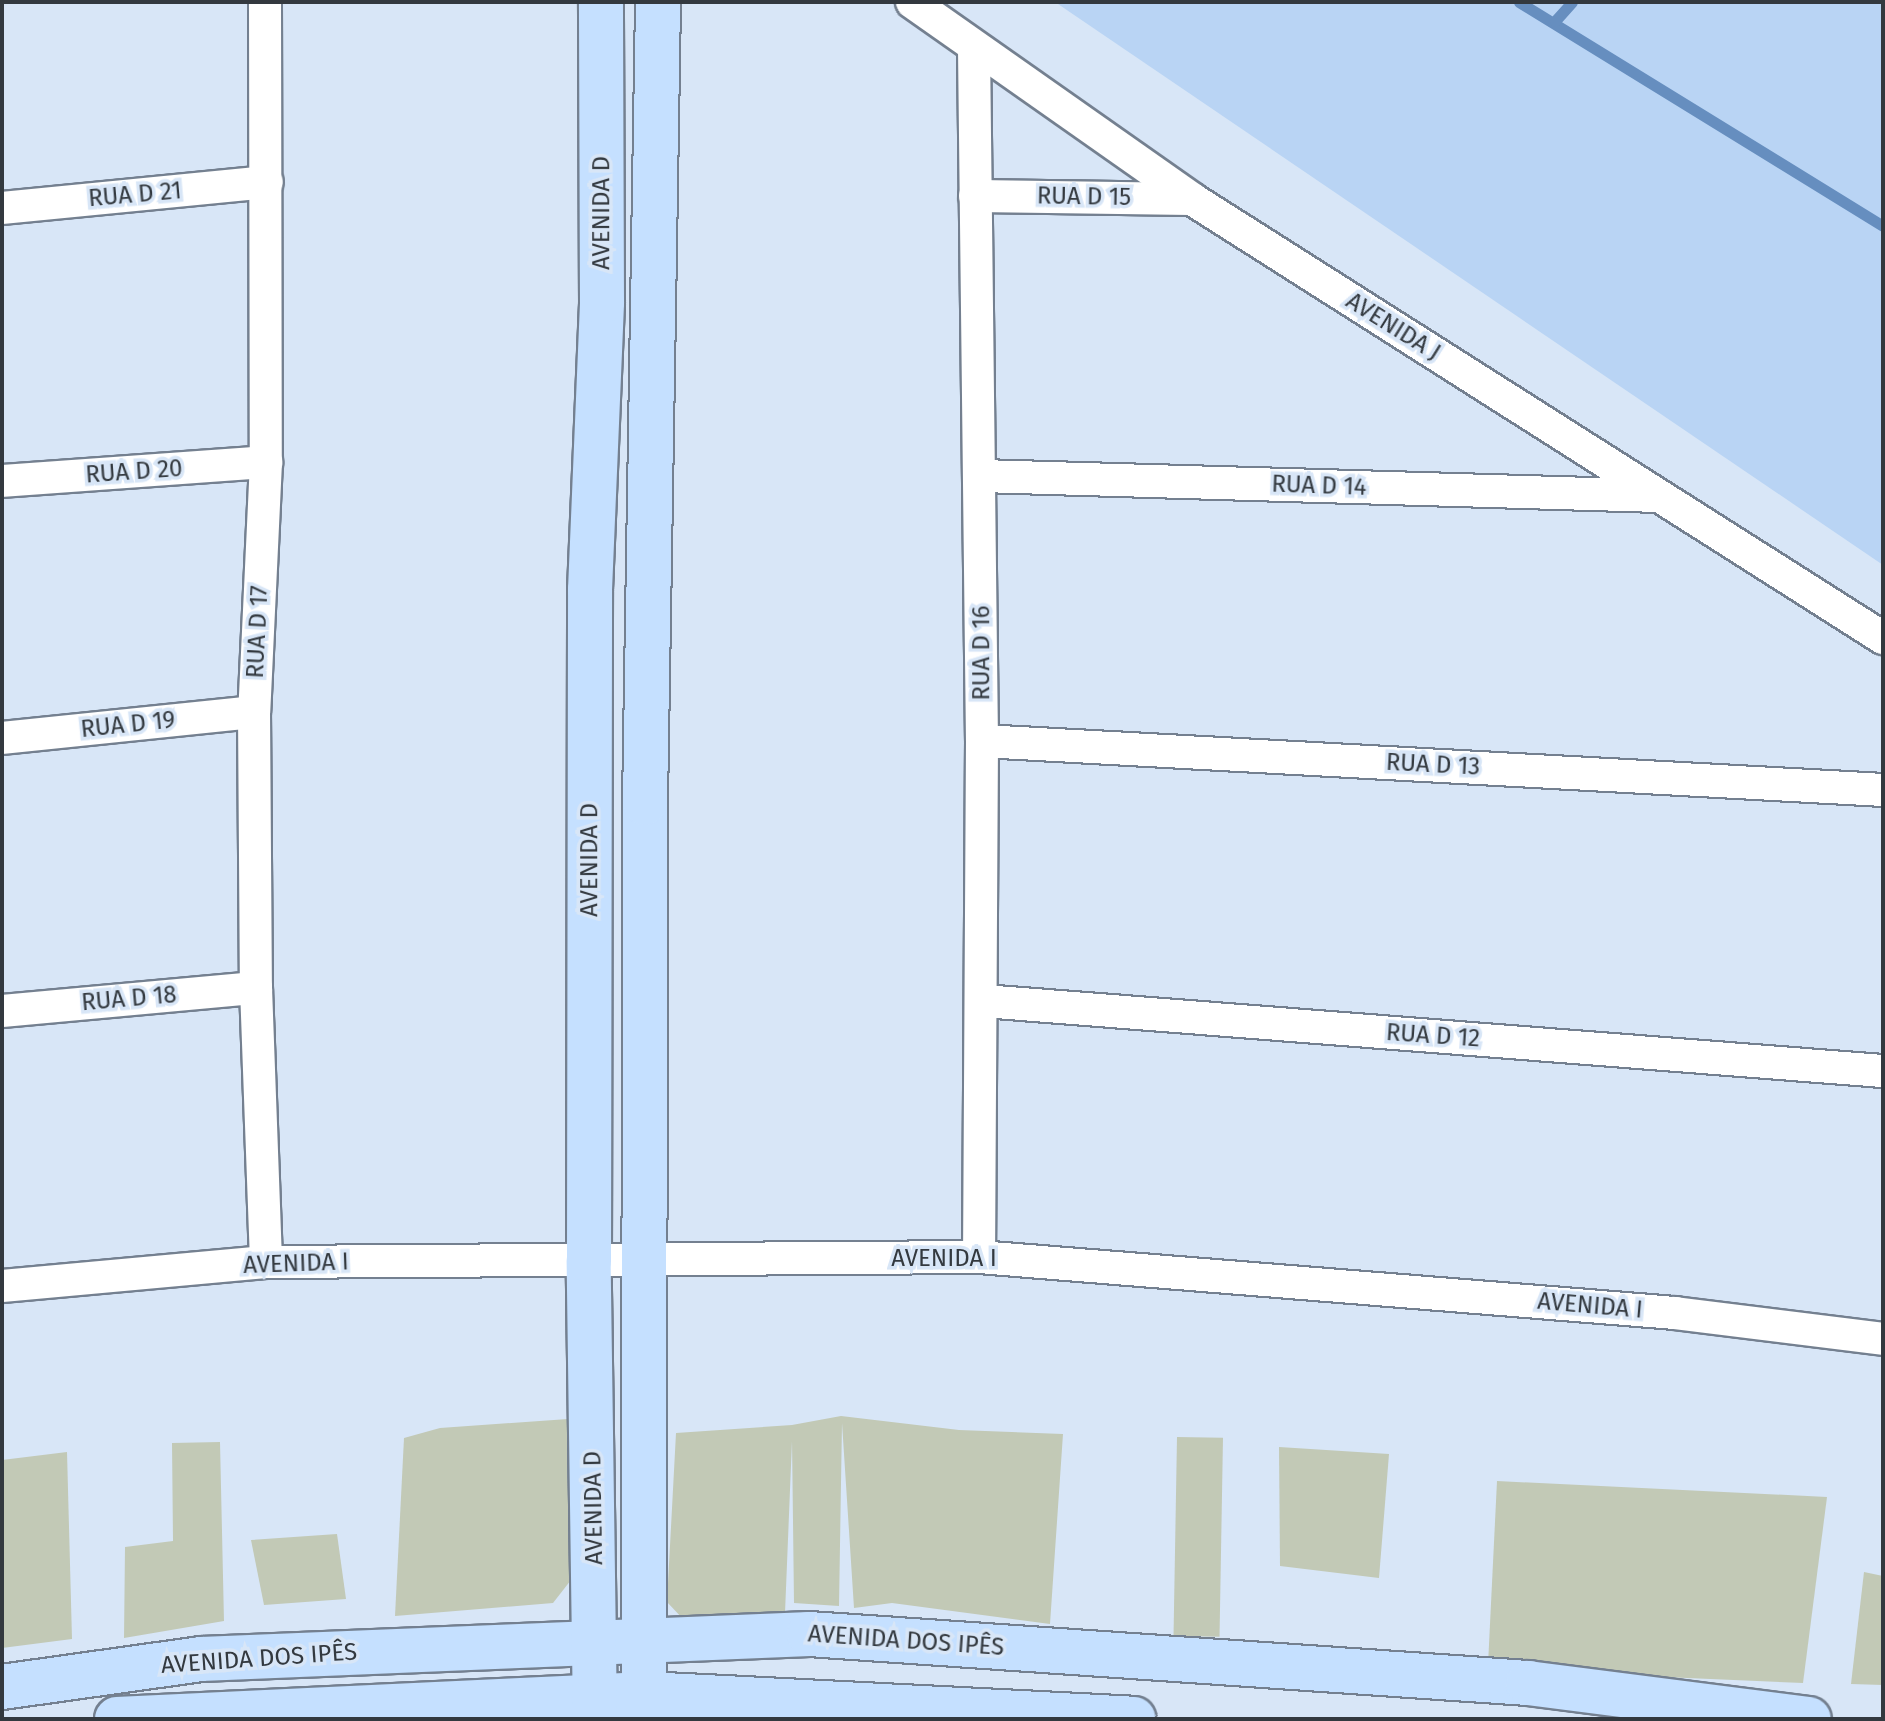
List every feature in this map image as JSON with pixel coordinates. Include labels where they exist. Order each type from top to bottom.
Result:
[{"type":"main road","name":"AVENIDA D","points":[[595,1708],[589,1261],[590,590],[602,302],[601,2]]},
{"type":"main road","points":[[644,1706],[645,803],[658,2]]},
{"type":"main road","name":"AVENIDA DOS IPÊS","points":[[2,1687],[201,1659],[809,1634],[1528,1683],[1809,1719]]},
{"type":"main road","points":[[117,1719],[644,1706],[1133,1719]]},
{"type":"street","name":"RUA D 17","points":[[265,2],[266,462],[254,712],[256,988],[266,1262]]},
{"type":"street","name":"AVENIDA J","points":[[912,2],[1192,199],[1883,638]]},
{"type":"street","name":"RUA D 16","points":[[974,48],[981,476],[983,1001],[979,1257]]},
{"type":"street","name":"RUA D 21","points":[[2,208],[267,182]]},
{"type":"street","name":"RUA D 15","points":[[975,196],[1192,199]]},
{"type":"street","name":"RUA D 20","points":[[2,481],[266,462]]},
{"type":"street","name":"RUA D 14","points":[[981,476],[1658,496]]},
{"type":"street","name":"RUA D 19","points":[[2,738],[254,712]]},
{"type":"street","name":"RUA D 13","points":[[982,741],[1883,790]]},
{"type":"street","name":"RUA D 18","points":[[2,1011],[256,988]]},
{"type":"street","name":"RUA D 12","points":[[983,1001],[1883,1071]]},
{"type":"street","name":"AVENIDA I","points":[[2,1286],[266,1262],[979,1257],[1675,1313],[1883,1339]]},
{"type":"shaded area","points":[[1055,2],[1883,2],[1883,565]]},
{"type":"building","points":[[841,1416],[959,1430],[1063,1434],[1050,1624],[892,1603],[854,1608],[842,1423],[839,1606],[794,1603],[792,1441],[785,1613],[684,1620],[667,1602],[676,1433],[792,1425]]},
{"type":"building","points":[[568,1419],[571,1580],[553,1603],[395,1616],[404,1438],[440,1428]]},
{"type":"building","points":[[1177,1437],[1223,1438],[1220,1637],[1174,1636]]},
{"type":"building","points":[[220,1442],[224,1621],[124,1638],[125,1547],[173,1541],[172,1443]]},
{"type":"building","points":[[1279,1447],[1389,1454],[1379,1578],[1280,1566]]},
{"type":"building","points":[[67,1452],[72,1639],[2,1648],[2,1460]]},
{"type":"building","points":[[1497,1481],[1827,1497],[1803,1683],[1548,1672],[1488,1665]]},
{"type":"building","points":[[337,1534],[346,1599],[264,1605],[251,1540]]},
{"type":"building","points":[[1864,1572],[1883,1576],[1883,1685],[1851,1684]]},
{"type":"waterway","points":[[1519,2],[1883,226]]},
{"type":"waterway","points":[[1555,21],[1572,2]]}]
